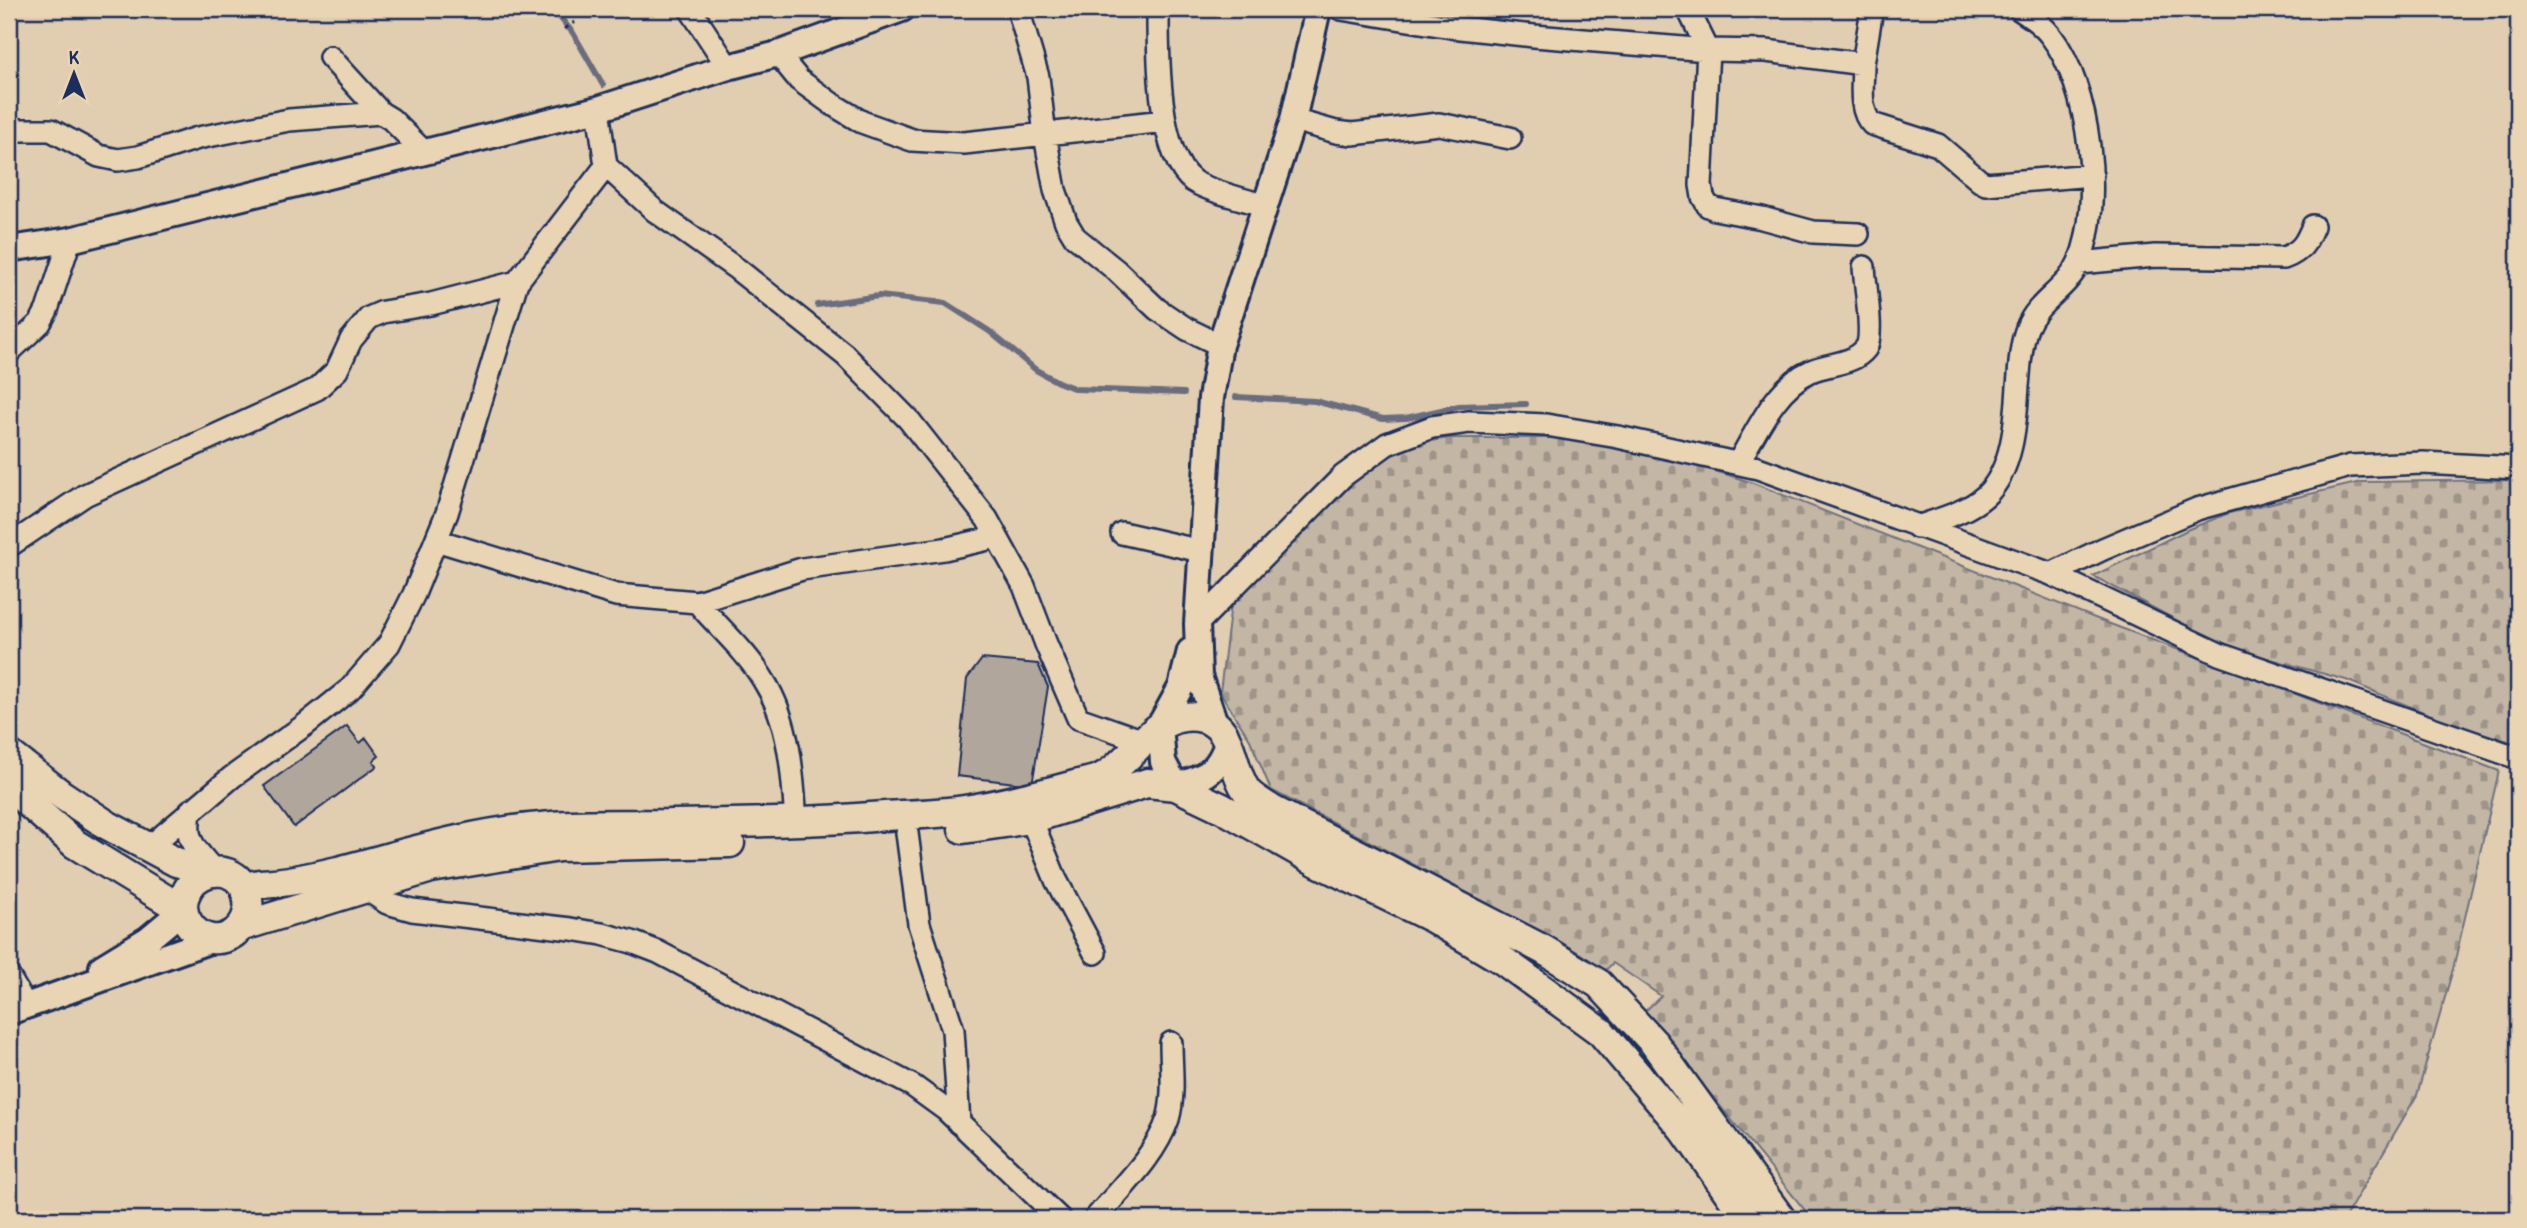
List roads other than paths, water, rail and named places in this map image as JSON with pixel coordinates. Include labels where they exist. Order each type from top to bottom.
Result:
[{"type":"main road","points":[[243,885],[290,882],[416,849],[496,832],[554,825],[796,823],[963,811],[1025,799],[1104,777],[1180,715],[1201,717],[1221,732],[1246,790],[1272,810],[1544,950],[1599,984],[1654,1043],[1781,1219]]},
{"type":"main road","points":[[9,754],[62,795],[148,848],[176,862],[226,873],[243,885],[250,905],[243,926],[225,938],[214,939],[203,936],[187,921],[183,899],[194,880],[215,872]]},
{"type":"main road","points":[[243,926],[431,868],[559,847],[797,841],[975,828],[1031,818],[1147,783],[1175,786],[1222,808],[1319,863],[1434,919],[1502,959],[1601,1032],[1685,1131],[1747,1219]]},
{"type":"main road","points":[[9,786],[75,844],[183,910]]},
{"type":"street","points":[[690,9],[728,67]]},
{"type":"street","points":[[9,249],[70,240],[598,109],[728,67],[778,54],[902,9]]},
{"type":"street","points":[[1018,9],[1038,77],[1045,135],[1060,206],[1075,237],[1117,271],[1157,309],[1187,329],[1220,345]]},
{"type":"street","points":[[1158,9],[1165,121],[1170,144],[1191,179],[1265,206]]},
{"type":"street","points":[[1318,9],[1293,120],[1220,345],[1211,398],[1197,624],[1199,676],[1221,732],[1222,760],[1202,779],[1175,786],[1168,775],[1155,738],[1181,687],[1197,624],[1343,476],[1387,444],[1432,427],[1469,422],[1546,425],[1618,437],[1758,468],[2051,574],[2219,654],[2518,758]]},
{"type":"street","points":[[1342,9],[1451,27],[1708,50],[1766,51],[1863,64]]},
{"type":"street","points":[[1688,9],[1708,50],[1701,185],[1708,206],[1813,232],[1858,234]]},
{"type":"street","points":[[1872,9],[1863,64],[1863,104],[1865,115],[1872,124],[1938,145],[1980,181],[1993,183],[2092,176]]},
{"type":"street","points":[[1917,527],[1971,506],[1986,495],[1997,480],[2009,452],[2015,427],[2021,353],[2026,329],[2033,316],[2074,273],[2079,263],[2091,211],[2092,176],[2086,120],[2076,88],[2052,36],[2019,9]]},
{"type":"street","points":[[778,54],[799,80],[832,104],[862,122],[912,140],[964,143],[1165,121]]},
{"type":"street","points":[[330,57],[381,113],[391,118],[425,153]]},
{"type":"street","points":[[598,109],[606,166],[655,211],[737,269],[845,355],[909,420],[987,519],[1024,586],[1078,718],[1155,738]]},
{"type":"street","points":[[9,130],[51,130],[99,156],[118,160],[138,158],[198,138],[289,120],[381,113]]},
{"type":"street","points":[[1293,120],[1352,134],[1439,124],[1510,138]]},
{"type":"street","points":[[148,848],[232,777],[350,689],[389,644],[414,594],[447,513],[517,282],[606,166]]},
{"type":"street","points":[[2079,263],[2155,256],[2284,258],[2298,253],[2306,243],[2313,226]]},
{"type":"street","points":[[9,352],[40,323],[70,240]]},
{"type":"street","points":[[1738,463],[1780,395],[1794,382],[1812,371],[1853,358],[1866,348],[1868,320],[1864,267]]},
{"type":"street","points":[[9,546],[85,495],[317,390],[337,370],[351,340],[369,318],[383,312],[431,304],[517,282]]},
{"type":"street","points":[[2051,574],[2103,548],[2197,509],[2350,466],[2424,463],[2518,468]]},
{"type":"street","points":[[1122,533],[1201,551]]},
{"type":"street","points":[[436,540],[617,595],[697,602],[803,569],[944,548],[997,537]]},
{"type":"street","points":[[697,602],[748,659],[765,681],[775,702],[788,745],[796,823]]},
{"type":"street","points":[[191,810],[189,841],[215,872]]},
{"type":"street","points":[[1031,818],[1056,880],[1095,953]]},
{"type":"street","points":[[907,833],[919,924],[953,1030],[959,1123]]},
{"type":"street","points":[[366,889],[387,903],[412,910],[602,934],[658,952],[913,1086],[959,1123],[1060,1219]]},
{"type":"street","points":[[50,997],[148,939],[183,910]]},
{"type":"street","points":[[9,977],[18,1009],[214,939]]},
{"type":"street","points":[[1095,1219],[1146,1158],[1161,1134],[1171,1101],[1171,1043]]},
{"type":"waterway","points":[[553,9],[573,33],[603,85]]},
{"type":"waterway","points":[[817,305],[879,296],[945,303],[989,331],[1036,370],[1076,389],[1184,393]]},
{"type":"waterway","points":[[1236,397],[1315,401],[1383,419],[1406,418],[1459,406],[1526,404]]}]
